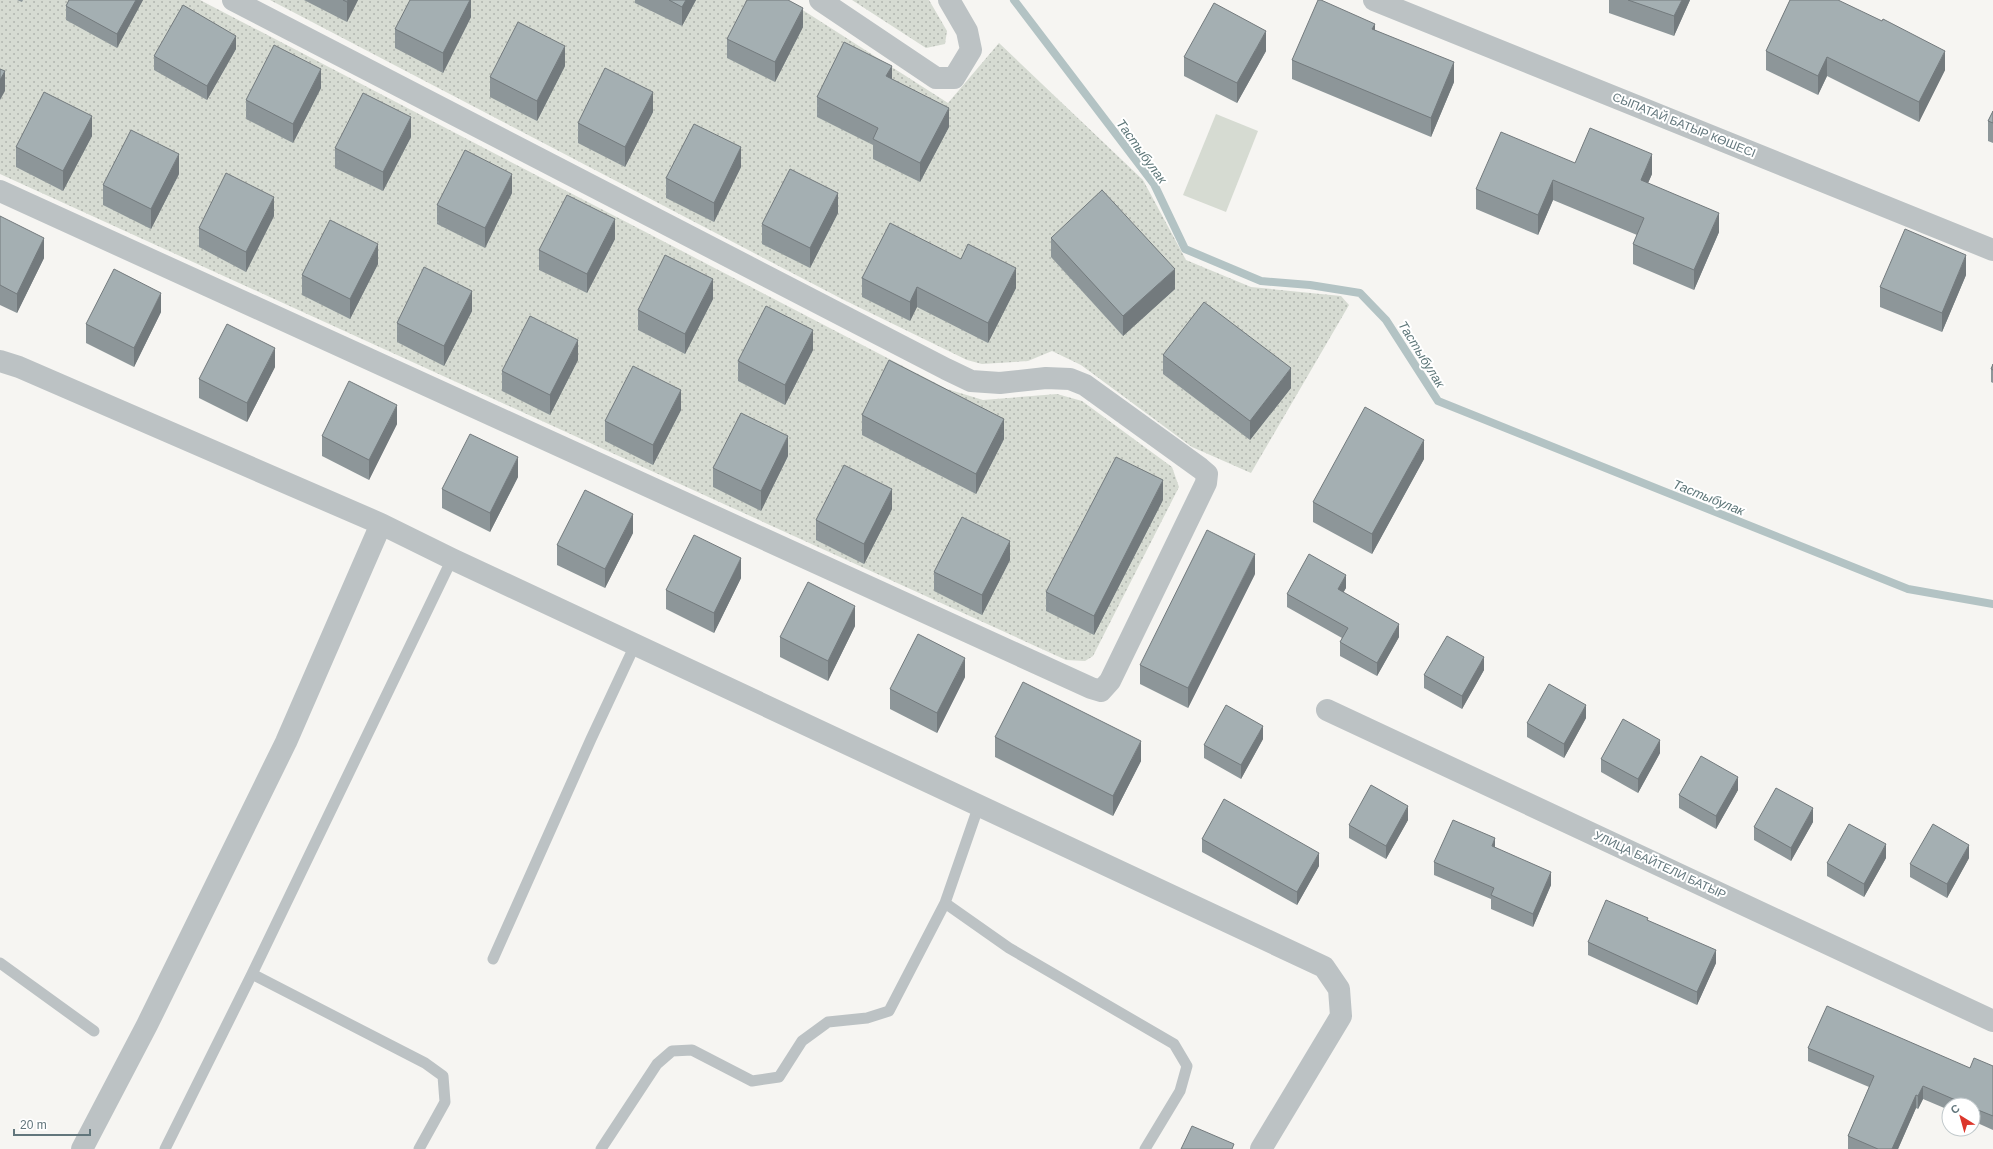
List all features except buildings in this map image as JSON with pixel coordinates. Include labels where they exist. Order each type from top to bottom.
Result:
[{"type":"street","points":[[0,191],[1091,688],[1101,691],[1110,681],[1206,483],[1207,474],[1200,468],[1085,385],[1070,379],[1046,378],[1000,383],[971,380],[946,369],[233,0]]},
{"type":"street","points":[[820,0],[936,78],[954,78],[971,50],[967,31],[949,0]]},
{"type":"street","name":"СЫПАТАЙ БАТЫР КӨШЕСІ","points":[[1374,0],[1993,250]]},
{"type":"street","points":[[0,361],[19,367],[381,524],[635,645],[1324,967],[1339,989],[1341,1016],[1261,1149]]},
{"type":"street","points":[[82,1149],[147,1025],[286,742],[381,524]]},
{"type":"street","name":"УЛИЦА БАЙТЕЛИ БАТЫР","points":[[1327,710],[1993,1021]]},
{"type":"lane","points":[[164,1149],[252,974],[452,559]]},
{"type":"lane","points":[[493,959],[591,739],[635,645]]},
{"type":"lane","points":[[601,1149],[658,1064],[672,1051],[692,1050],[752,1081],[779,1077],[802,1041],[828,1022],[867,1018],[889,1011],[946,903],[979,805]]},
{"type":"lane","points":[[946,903],[1009,948],[1174,1044],[1187,1066],[1180,1091],[1145,1149]]},
{"type":"lane","points":[[0,963],[94,1031]]},
{"type":"lane","points":[[252,974],[425,1063],[443,1076],[445,1102],[419,1149]]},
{"type":"shaded area","points":[[0,0],[200,0],[947,389],[983,400],[1057,394],[1082,401],[1172,467],[1179,487],[1093,656],[1085,661],[1066,660],[0,174]]},
{"type":"shaded area","points":[[270,0],[787,0],[948,103],[999,43],[1143,180],[1186,260],[1251,287],[1341,296],[1349,305],[1251,473],[1192,447],[1081,365],[1052,351],[1028,361],[982,364],[967,360],[842,299]]},
{"type":"shaded area","points":[[852,0],[929,0],[947,31],[945,44],[926,48]]},
{"type":"shaded area","points":[[1216,114],[1258,131],[1226,212],[1183,195]]},
{"type":"waterway","name":"Тастыбулак","points":[[1014,0],[1154,184],[1185,249],[1261,281],[1310,285],[1360,293],[1386,320],[1438,401],[1908,589],[1993,604]]}]
